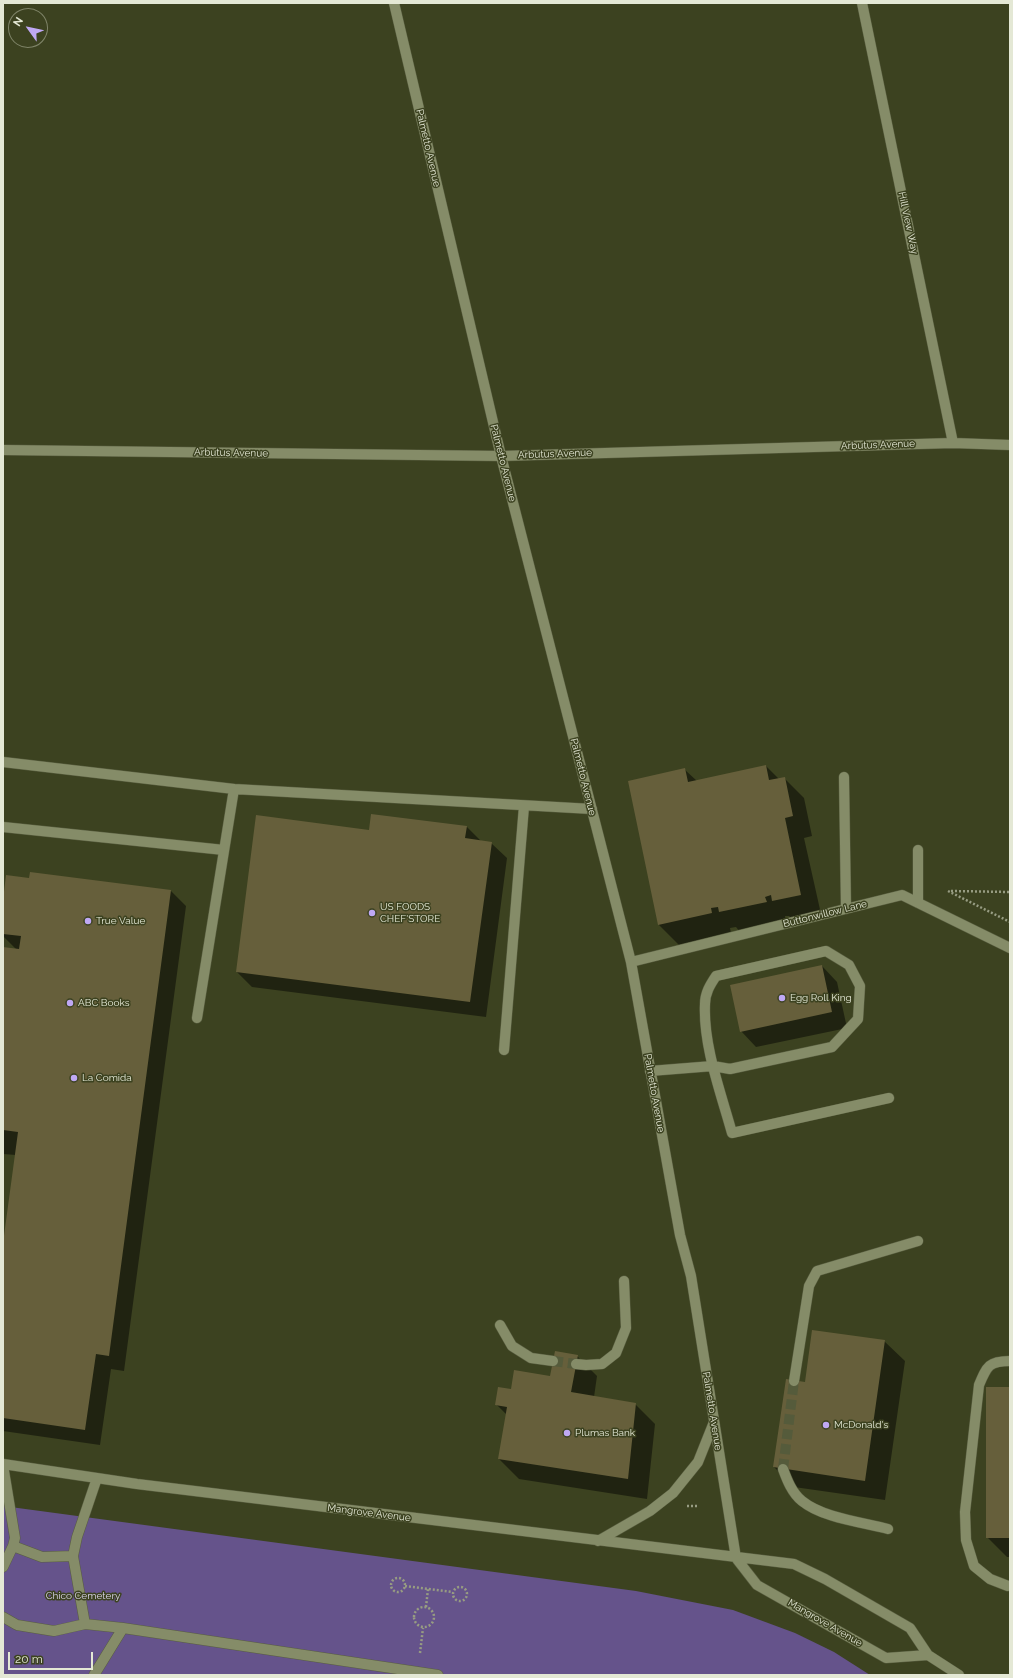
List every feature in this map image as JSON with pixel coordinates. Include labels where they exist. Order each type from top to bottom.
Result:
[{"type":"street","name":"Palmetto Avenue","points":[[394,3],[501,456],[631,962],[680,1235],[691,1276],[736,1558]]},
{"type":"street","name":"Hill View Way","points":[[862,3],[953,443]]},
{"type":"street","name":"Arbutus Avenue","points":[[3,450],[501,456],[953,443],[1010,445]]},
{"type":"street","points":[[3,762],[234,789],[592,809]]},
{"type":"street","points":[[844,777],[846,909]]},
{"type":"street","points":[[197,1018],[234,789]]},
{"type":"street","points":[[504,1050],[524,806]]},
{"type":"street","points":[[3,827],[224,850]]},
{"type":"street","points":[[918,850],[918,903]]},
{"type":"street","name":"Buttonwillow Lane","points":[[631,962],[902,895],[1010,948]]},
{"type":"street","points":[[650,1071],[713,1066],[730,1069],[832,1046],[858,1019],[860,986],[849,965],[826,951],[716,976],[708,988],[705,1003],[706,1025],[713,1066],[732,1133],[889,1098]]},
{"type":"street","points":[[794,1381],[809,1286],[817,1271],[918,1241]]},
{"type":"street","points":[[576,1364],[602,1364],[616,1353],[626,1328],[624,1281]]},
{"type":"street","points":[[500,1325],[512,1346],[531,1358],[553,1361]]},
{"type":"street","points":[[1008,1586],[990,1579],[974,1566],[966,1540],[965,1512],[979,1384],[986,1369],[997,1361],[1010,1361]]},
{"type":"street","points":[[598,1541],[650,1511],[673,1493],[698,1462],[714,1422]]},
{"type":"street","points":[[3,1464],[15,1538],[13,1546],[3,1567]]},
{"type":"street","name":"Mangrove Avenue","points":[[3,1464],[97,1478],[794,1564],[825,1579],[910,1628],[928,1655],[959,1675]]},
{"type":"street","points":[[783,1469],[788,1484],[801,1501],[823,1513],[888,1529]]},
{"type":"street","points":[[85,1624],[73,1556],[77,1537],[97,1478]]},
{"type":"street","points":[[13,1546],[42,1557],[73,1556]]},
{"type":"street","name":"Mangrove Avenue","points":[[736,1558],[757,1585],[886,1658],[928,1655]]},
{"type":"street","points":[[3,1617],[17,1625],[54,1631],[85,1624],[123,1628],[438,1675]]},
{"type":"street","points":[[94,1675],[123,1628]]},
{"type":"path","points":[[1010,892],[948,891],[1010,922]]},
{"type":"path","points":[[400,1578],[404,1581],[405,1586],[402,1591],[396,1592],[392,1588],[391,1583],[394,1579],[400,1578]]},
{"type":"path","points":[[405,1586],[452,1592]]},
{"type":"path","points":[[460,1587],[465,1589],[468,1594],[466,1599],[462,1602],[456,1602],[452,1592],[456,1588],[460,1587]]},
{"type":"path","points":[[426,1607],[428,1589]]},
{"type":"path","points":[[426,1607],[431,1610],[434,1616],[434,1622],[429,1627],[423,1628],[417,1625],[413,1619],[414,1612],[419,1608],[426,1607]]},
{"type":"path","points":[[420,1655],[423,1628]]},
{"type":"green space","name":"Chico Cemetery","points":[[3,1506],[636,1591],[733,1610],[795,1633],[834,1652],[870,1675],[3,1675]]},
{"type":"building","points":[[766,765],[769,780],[785,777],[793,816],[785,818],[801,895],[772,901],[771,895],[765,897],[767,902],[719,912],[718,907],[711,908],[712,913],[658,925],[628,781],[685,768],[688,782]]},
{"type":"building","points":[[371,814],[467,826],[465,838],[492,842],[470,1002],[236,972],[256,815],[369,830]]},
{"type":"building","points":[[30,872],[171,890],[109,1356],[96,1354],[85,1430],[3,1418],[3,1243],[18,1132],[3,1130],[3,947],[19,949],[21,936],[3,934],[3,900],[6,875],[29,878]]},
{"type":"building","points":[[822,965],[832,1012],[740,1032],[730,985]]},
{"type":"building","name":"McDonald's","points":[[812,1330],[885,1340],[865,1481],[773,1467],[786,1379],[805,1382]]},
{"type":"building","name":"Plumas Bank","points":[[555,1351],[578,1355],[571,1392],[636,1403],[628,1479],[498,1459],[507,1407],[495,1405],[498,1387],[511,1389],[514,1370],[550,1376]]},
{"type":"building","points":[[986,1387],[1010,1387],[1010,1538],[986,1538]]},
{"type":"tunnel","points":[[553,1361],[576,1364]]},
{"type":"tunnel","points":[[783,1469],[794,1381]]},
{"type":"place","name":"US FOODS CHEF'STORE","points":[[372,913]]},
{"type":"place","name":"True Value","points":[[88,921]]},
{"type":"place","name":"Egg Roll King","points":[[782,998]]},
{"type":"place","name":"ABC Books","points":[[70,1003]]},
{"type":"place","name":"La Comida","points":[[74,1078]]},
{"type":"place","name":"McDonald's","points":[[826,1425]]},
{"type":"place","name":"Plumas Bank","points":[[567,1433]]}]
